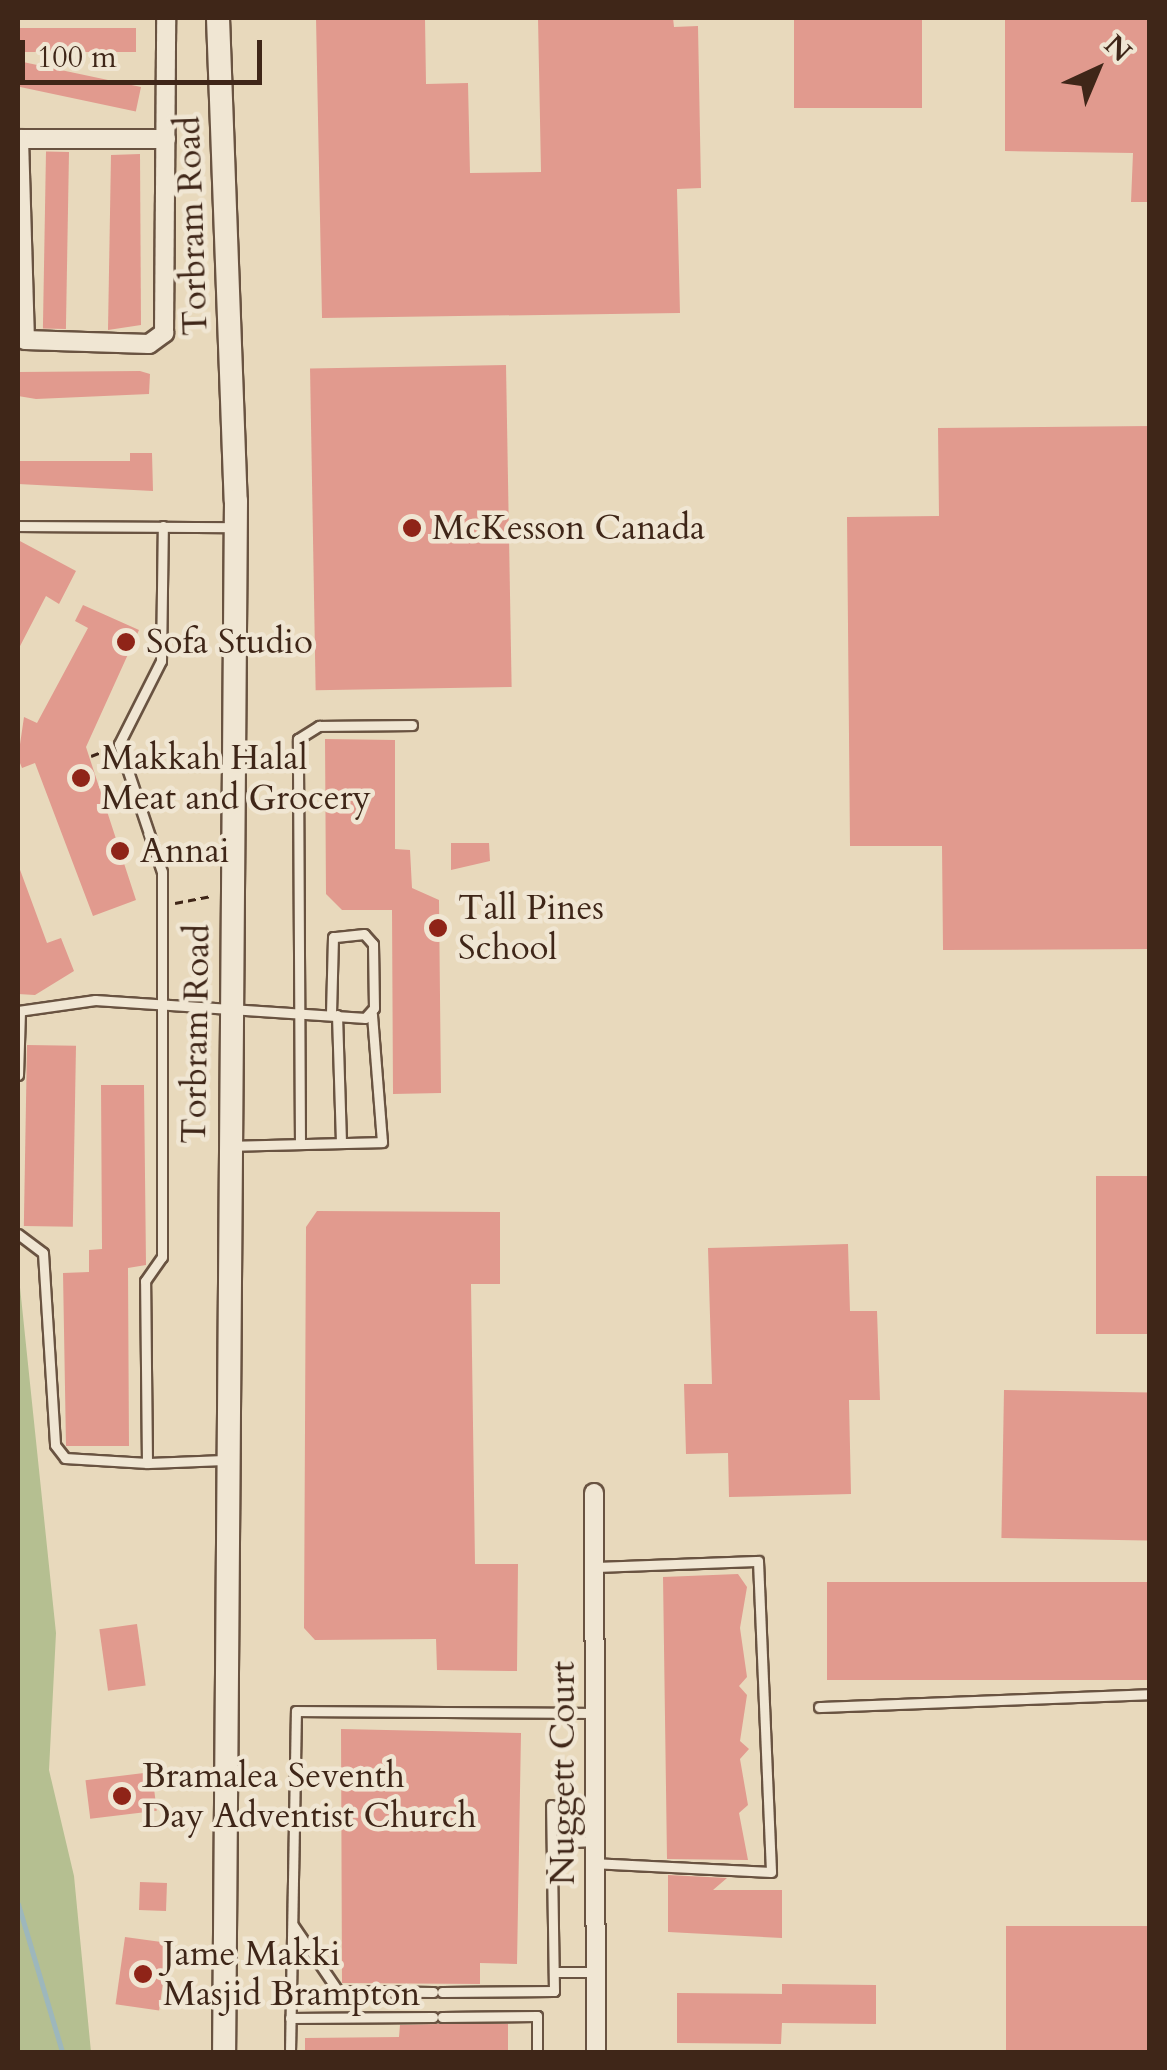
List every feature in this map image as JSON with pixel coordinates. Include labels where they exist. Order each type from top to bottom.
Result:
[{"type":"main road","name":"Torbram Road","points":[[218,18],[236,527],[224,2052]]},
{"type":"street","points":[[166,18],[166,139],[164,334],[148,344],[36,346],[19,330],[18,139],[166,139]]},
{"type":"street","name":"Nuggett Court","points":[[594,1493],[596,2052]]},
{"type":"lane","points":[[18,526],[236,527]]},
{"type":"lane","points":[[146,1463],[145,1281],[162,1257],[162,872],[120,746],[161,661],[163,526]]},
{"type":"lane","points":[[300,1144],[298,739],[320,726],[412,724]]},
{"type":"lane","points":[[230,1146],[382,1142],[372,1014],[372,938],[342,931],[330,948],[341,1143]]},
{"type":"lane","points":[[18,1076],[19,1011],[95,1000],[231,1010],[372,1014]]},
{"type":"lane","points":[[18,1234],[43,1253],[55,1446],[65,1458],[146,1463],[226,1460]]},
{"type":"lane","points":[[594,1567],[758,1561],[771,1872],[596,1863]]},
{"type":"lane","points":[[820,1707],[1150,1694]]},
{"type":"lane","points":[[290,2052],[296,1710],[594,1713]]},
{"type":"lane","points":[[292,1923],[338,1990],[554,1991],[551,1805]]},
{"type":"lane","points":[[552,1843],[596,1841]]},
{"type":"lane","points":[[554,1972],[596,1972]]},
{"type":"lane","points":[[290,2018],[537,2016],[537,2052]]},
{"type":"path","points":[[92,756],[120,746]]},
{"type":"path","points":[[162,904],[232,892]]},
{"type":"green space","points":[[18,1268],[56,1633],[49,1770],[74,1876],[91,2052],[18,2052]]},
{"type":"building","points":[[316,18],[425,18],[426,84],[468,83],[470,173],[541,172],[538,18],[673,18],[674,27],[698,26],[701,188],[677,189],[680,313],[322,318]]},
{"type":"building","points":[[794,18],[922,18],[922,108],[794,108]]},
{"type":"building","points":[[1005,18],[1150,18],[1150,202],[1131,202],[1133,153],[1005,151]]},
{"type":"building","points":[[18,28],[136,28],[136,52],[18,52]]},
{"type":"building","points":[[21,61],[141,87],[136,111],[18,86]]},
{"type":"building","points":[[46,152],[69,152],[66,329],[43,329]]},
{"type":"building","points":[[140,154],[141,325],[108,330],[111,155]]},
{"type":"building","name":"McKesson Canada","points":[[506,365],[512,687],[316,690],[310,368]]},
{"type":"building","points":[[140,371],[150,374],[149,394],[36,399],[18,396],[18,372]]},
{"type":"building","points":[[1150,426],[1150,949],[943,950],[942,846],[850,846],[847,517],[939,516],[938,428]]},
{"type":"building","points":[[130,453],[152,453],[153,491],[18,484],[18,461],[130,461]]},
{"type":"building","points":[[18,540],[76,571],[59,604],[46,596],[18,650]]},
{"type":"building","points":[[83,605],[139,630],[86,747],[136,900],[93,916],[35,763],[22,768],[18,758],[24,717],[37,723],[88,628],[75,621]]},
{"type":"building","points":[[325,739],[395,740],[395,849],[410,850],[412,888],[439,900],[441,1093],[393,1094],[392,910],[342,910],[326,894]]},
{"type":"building","points":[[451,843],[489,843],[490,861],[451,870]]},
{"type":"building","points":[[19,867],[47,943],[61,938],[74,971],[35,995],[18,994]]},
{"type":"building","points":[[27,1045],[76,1046],[73,1227],[24,1226]]},
{"type":"building","points":[[101,1085],[144,1085],[146,1265],[128,1268],[129,1446],[66,1446],[63,1273],[89,1272],[89,1250],[102,1249]]},
{"type":"building","points":[[1096,1176],[1150,1176],[1150,1334],[1096,1334]]},
{"type":"building","points":[[317,1211],[500,1212],[500,1284],[471,1284],[475,1564],[518,1564],[517,1671],[437,1670],[436,1639],[315,1640],[304,1628],[306,1227]]},
{"type":"building","points":[[848,1244],[850,1311],[877,1311],[880,1400],[849,1400],[851,1494],[729,1497],[728,1453],[686,1454],[684,1384],[712,1384],[708,1248]]},
{"type":"building","points":[[1004,1390],[1150,1393],[1147,1541],[1001,1538]]},
{"type":"building","points":[[738,1574],[747,1587],[740,1628],[747,1677],[739,1686],[747,1695],[740,1741],[749,1749],[740,1759],[748,1805],[739,1813],[748,1860],[667,1859],[663,1577]]},
{"type":"building","points":[[827,1582],[1150,1582],[1150,1680],[827,1680]]},
{"type":"building","points":[[137,1624],[146,1685],[108,1691],[99,1629]]},
{"type":"building","points":[[341,1729],[521,1733],[517,1964],[480,1963],[480,1984],[342,1983]]},
{"type":"building","name":"Bramalea Seventh Day Adventist Church","points":[[152,1772],[157,1811],[90,1819],[85,1780]]},
{"type":"building","points":[[668,1875],[727,1878],[713,1890],[782,1890],[782,1938],[668,1932]]},
{"type":"building","points":[[140,1882],[167,1883],[166,1911],[139,1910]]},
{"type":"building","points":[[1006,1926],[1149,1926],[1149,2052],[1006,2052]]},
{"type":"building","name":"Jame Makki Masjid Brampton","points":[[125,1937],[169,1943],[159,2010],[116,2004]]},
{"type":"building","points":[[782,1984],[876,1985],[876,2024],[782,2023],[781,2044],[677,2043],[677,1993],[782,1994]]},
{"type":"building","points":[[508,2024],[508,2052],[305,2052],[305,2038],[399,2037],[400,2025]]},
{"type":"waterway","points":[[18,1904],[62,2052]]},
{"type":"place","name":"McKesson Canada","points":[[412,528]]},
{"type":"place","name":"Sofa Studio","points":[[126,642]]},
{"type":"place","name":"Makkah Halal Meat and Grocery","points":[[81,778]]},
{"type":"place","name":"Annai","points":[[120,851]]},
{"type":"place","name":"Tall Pines School","points":[[438,928]]},
{"type":"place","name":"Bramalea Seventh Day Adventist Church","points":[[122,1796]]},
{"type":"place","name":"Jame Makki Masjid Brampton","points":[[143,1974]]}]
